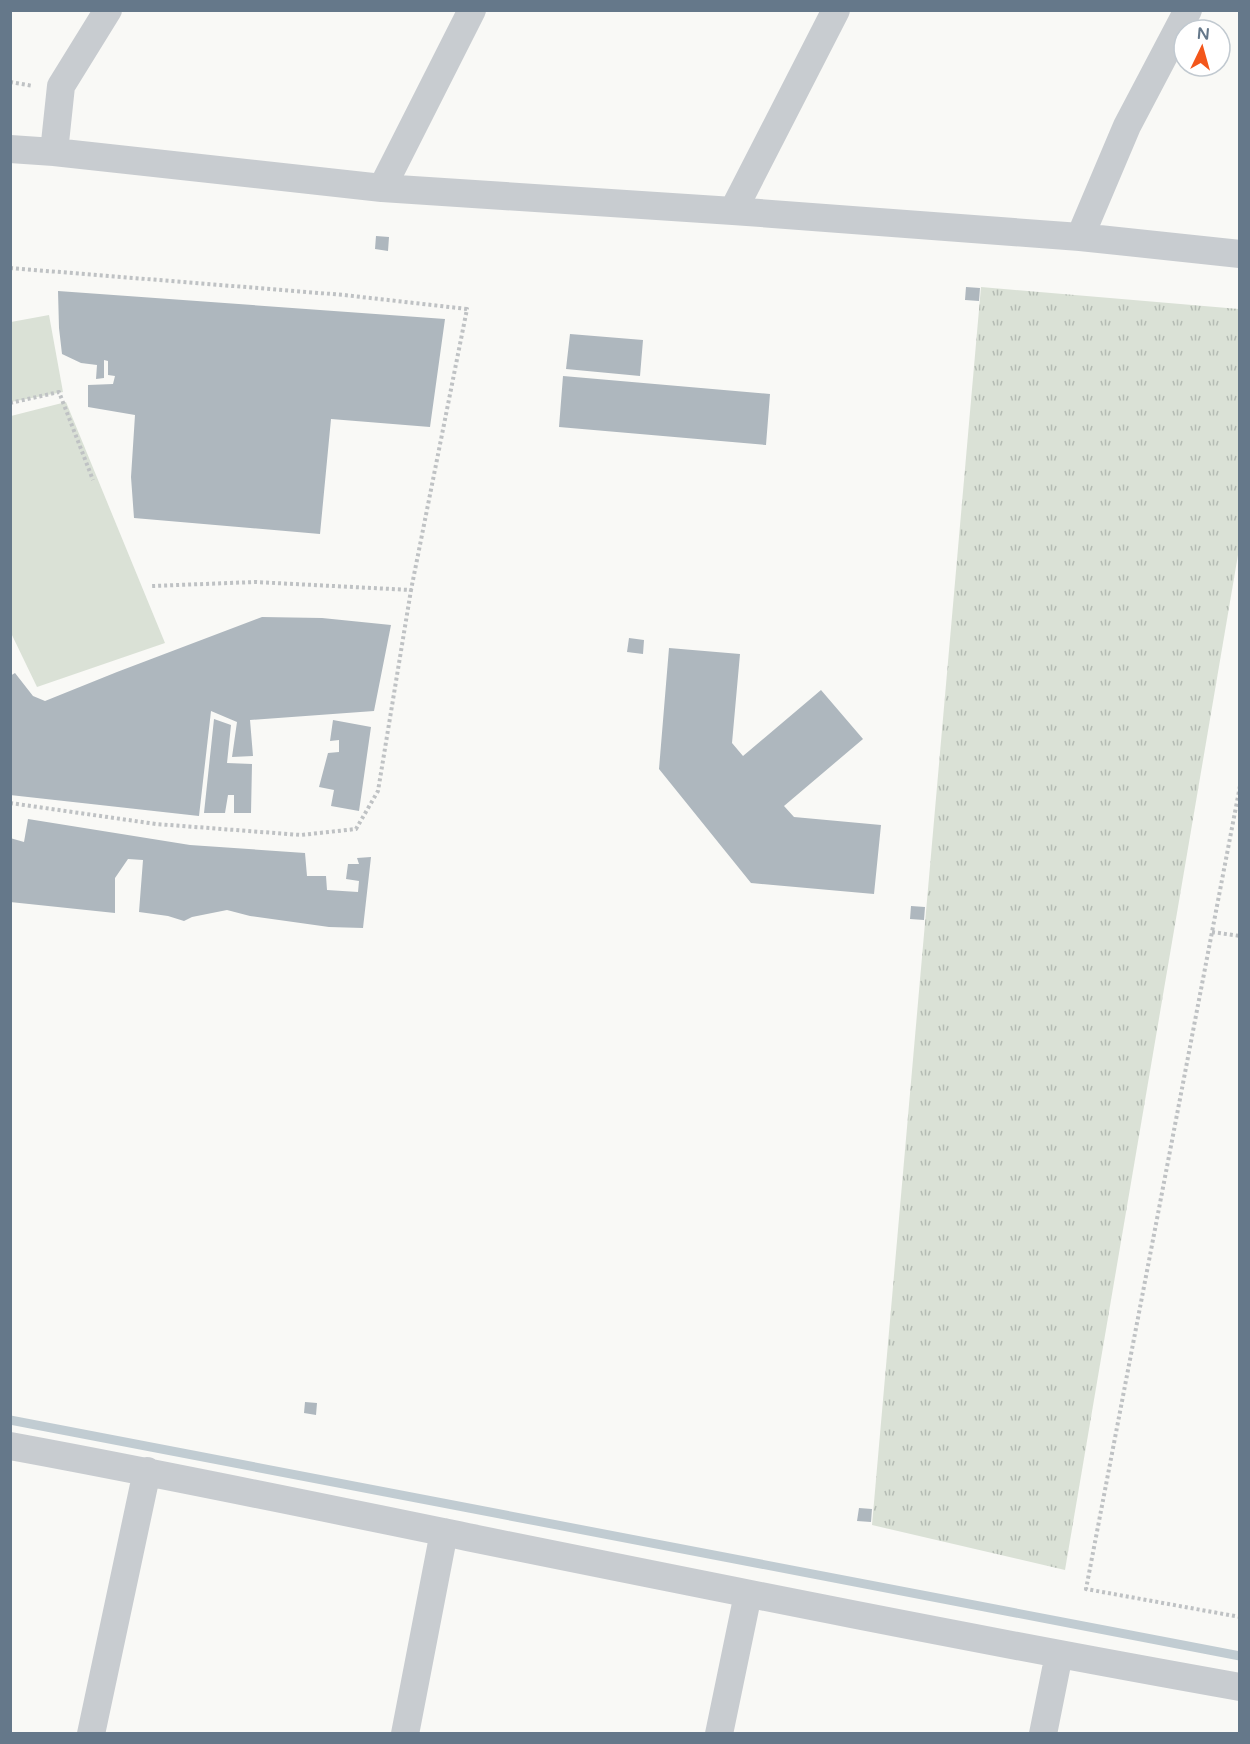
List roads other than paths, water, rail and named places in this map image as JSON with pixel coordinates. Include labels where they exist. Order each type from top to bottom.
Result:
[{"type":"street","points":[[54,152],[61,86],[108,10]]},
{"type":"street","points":[[382,188],[472,10]]},
{"type":"street","points":[[733,211],[836,10]]},
{"type":"street","points":[[1080,237],[1127,126],[1188,10]]},
{"type":"street","points":[[10,149],[382,188],[1080,237],[1239,254]]},
{"type":"street","points":[[10,1446],[147,1471],[748,1594],[1239,1687]]},
{"type":"street","points":[[91,1734],[147,1471]]},
{"type":"street","points":[[405,1734],[444,1532]]},
{"type":"street","points":[[719,1734],[748,1594]]},
{"type":"street","points":[[1043,1734],[1059,1654]]},
{"type":"waterway","points":[[10,1420],[1240,1656]]}]
